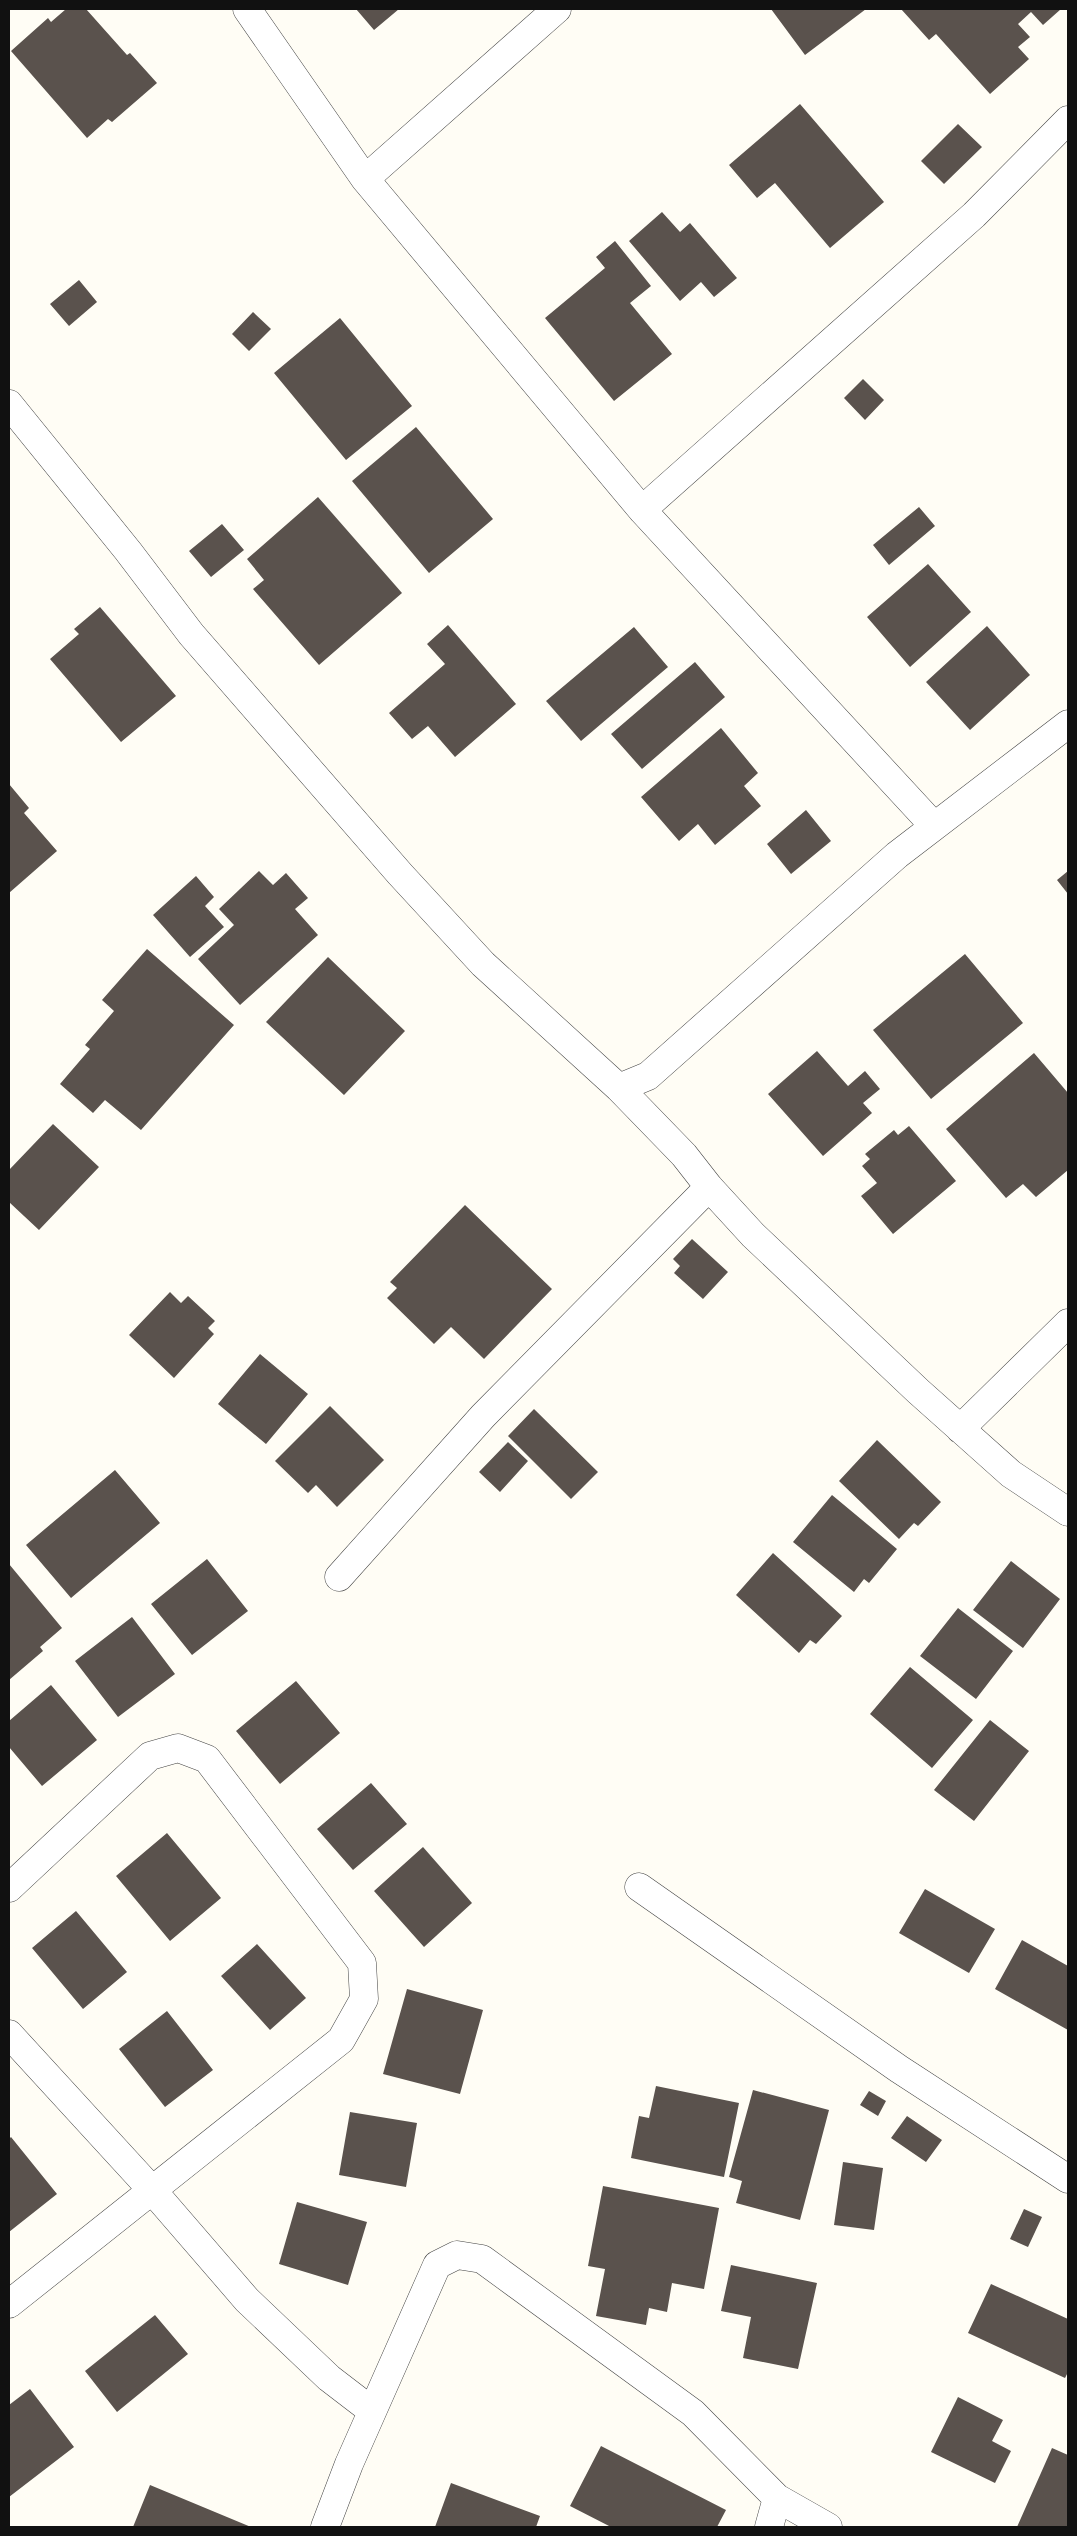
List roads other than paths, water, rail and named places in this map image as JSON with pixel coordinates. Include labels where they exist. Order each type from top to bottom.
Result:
[{"type":"street","points":[[247,9],[365,180],[642,510],[934,826]]},
{"type":"street","points":[[365,180],[557,9]]},
{"type":"street","points":[[642,510],[974,215],[1068,120]]},
{"type":"street","points":[[9,404],[128,551],[191,634],[400,874],[483,964],[619,1088],[684,1156],[708,1187],[760,1242],[960,1429],[1011,1474],[1068,1512]]},
{"type":"street","points":[[619,1088],[648,1076],[897,855],[1068,724]]},
{"type":"street","points":[[339,1577],[483,1416],[708,1187]]},
{"type":"street","points":[[960,1429],[1068,1323]]},
{"type":"street","points":[[9,1888],[150,1756],[178,1748],[207,1760],[362,1963],[364,1999],[341,2040],[9,2304]]},
{"type":"street","points":[[639,1888],[899,2069],[1068,2179]]},
{"type":"street","points":[[9,2034],[152,2190],[247,2300],[330,2378],[372,2411]]},
{"type":"street","points":[[325,2527],[372,2411],[438,2265],[457,2255],[482,2259],[693,2413],[777,2498],[828,2527]]},
{"type":"street","points":[[769,2527],[777,2498]]}]
